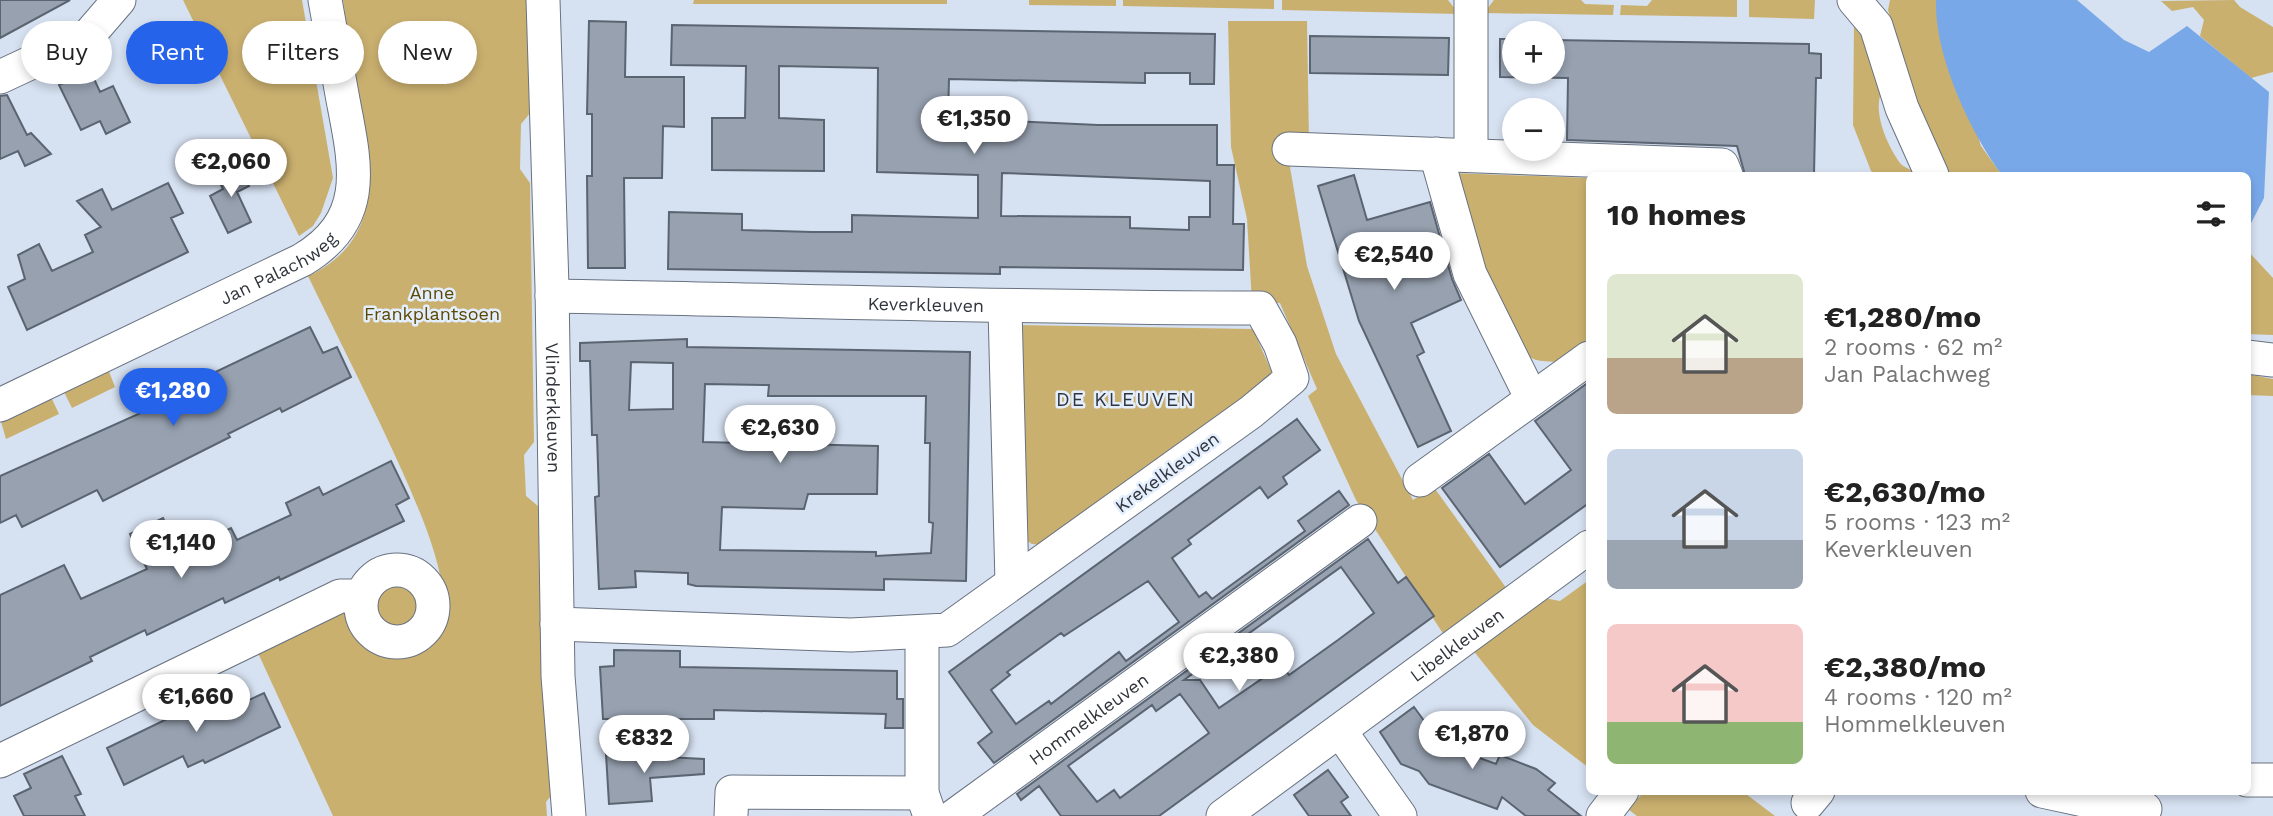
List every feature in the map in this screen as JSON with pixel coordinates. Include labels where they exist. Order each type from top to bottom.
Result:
[{"type":"street","points":[[0,77],[88,36],[99,28],[120,0]]},
{"type":"street","name":"Jan Palachweg","points":[[0,405],[302,260],[333,237],[344,222],[355,179],[354,154],[325,0]]},
{"type":"street","name":"Vlinderkleuven","points":[[542,0],[552,296],[558,676],[569,816]]},
{"type":"street","points":[[1471,0],[1471,155]]},
{"type":"street","points":[[1856,0],[1876,26],[1902,108],[1931,172]]},
{"type":"street","points":[[1289,149],[1722,165],[1725,172]]},
{"type":"street","points":[[1436,154],[1470,274],[1532,399]]},
{"type":"street","name":"Keverkleuven","points":[[552,296],[846,301],[1005,308],[1259,308],[1280,344]]},
{"type":"street","points":[[1005,308],[1012,583]]},
{"type":"street","name":"Krekelkleuven","points":[[557,624],[851,635],[922,634],[947,630],[1251,412],[1292,378],[1280,344]]},
{"type":"street","points":[[2251,357],[2273,360]]},
{"type":"street","points":[[1420,480],[1586,360]]},
{"type":"street","name":"Hommelkleuven","points":[[954,816],[1360,520]]},
{"type":"street","name":"Libelkleuven","points":[[1223,816],[1586,549]]},
{"type":"street","points":[[0,761],[340,596],[362,596]]},
{"type":"street","points":[[731,816],[732,792],[926,805],[922,634]]},
{"type":"street","points":[[1340,731],[1400,816]]},
{"type":"street","points":[[2251,779],[2273,780]]},
{"type":"street","points":[[1603,816],[1619,795]]},
{"type":"street","points":[[2060,795],[2125,809],[2145,805]]},
{"type":"green space","points":[[183,0],[302,0],[306,21],[242,21],[242,84],[317,84],[333,178],[321,213],[313,226],[299,236],[224,84],[228,84],[228,21],[193,21]]},
{"type":"green space","name":"Anne Frankplantsoen","points":[[343,0],[532,0],[531,112],[521,124],[520,169],[530,183],[534,442],[524,455],[526,496],[538,506],[554,792],[546,802],[547,816],[333,816],[258,653],[345,611],[360,633],[374,646],[393,653],[405,653],[427,644],[441,624],[444,612],[442,582],[423,519],[380,423],[308,276],[335,259],[354,238],[364,215],[369,188],[369,160],[356,84],[364,84],[364,21],[346,21]]},
{"type":"green space","points":[[694,0],[947,0],[947,4],[693,4]]},
{"type":"green space","points":[[1029,0],[1116,0],[1116,6],[1029,5]]},
{"type":"green space","points":[[1123,0],[1274,0],[1274,9],[1123,6]]},
{"type":"green space","points":[[1282,0],[1448,0],[1459,14],[1282,10]]},
{"type":"green space","points":[[1494,0],[1581,0],[1585,4],[1614,5],[1613,15],[1484,13]]},
{"type":"green space","points":[[1652,0],[1737,0],[1737,17],[1620,15],[1621,5],[1647,6]]},
{"type":"green space","points":[[1749,0],[1815,0],[1814,19],[1749,17]]},
{"type":"green space","points":[[1890,0],[1936,0],[1981,146],[2000,172],[1949,172],[1930,138],[1910,85],[1888,10]]},
{"type":"green space","points":[[2234,0],[2240,7],[2273,27],[2273,72],[2251,78],[2200,36],[2204,20],[2193,7],[2172,11],[2161,1]]},
{"type":"green space","points":[[1228,21],[1307,21],[1309,141],[1295,153],[1290,167],[1307,266],[1336,354],[1413,500],[1433,486],[1507,589],[1444,635],[1356,500],[1308,396],[1317,389],[1280,303],[1252,302],[1247,219],[1231,147]]},
{"type":"green space","points":[[1854,24],[1860,31],[1882,91],[1879,108],[1886,138],[1900,163],[1914,172],[1872,172],[1853,125]]},
{"type":"green space","points":[[1453,173],[1586,178],[1586,340],[1556,362],[1539,361],[1530,357],[1517,343],[1505,323],[1484,271]]},
{"type":"green space","points":[[2251,254],[2273,278],[2273,335],[2251,334]]},
{"type":"green space","points":[[1013,325],[1253,329],[1276,382],[1048,545],[1032,544],[1018,535]]},
{"type":"green space","points":[[108,369],[115,387],[72,408],[63,390]]},
{"type":"green space","points":[[2251,375],[2273,379],[2273,396],[2251,395]]},
{"type":"green space","points":[[51,397],[59,414],[6,439],[0,418]]},
{"type":"green space","points":[[1586,582],[1586,766],[1533,725],[1472,649],[1544,598],[1560,601]]},
{"type":"green space","points":[[398,584],[414,591],[421,607],[414,623],[398,630],[382,623],[375,607],[382,591]]},
{"type":"green space","points":[[1641,795],[1747,795],[1775,816],[1637,816],[1629,810]]},
{"type":"water","points":[[1936,0],[2077,0],[2124,40],[2149,52],[2187,26],[2269,92],[2264,198],[2251,223],[2251,172],[2000,172],[1978,137],[1956,92],[1937,22]]},
{"type":"building","points":[[0,0],[70,0],[31,21],[21,21],[21,27],[0,38]]},
{"type":"building","points":[[589,21],[626,22],[625,77],[684,77],[684,127],[663,126],[662,178],[624,178],[625,268],[588,268],[587,176],[592,176],[592,114],[587,114]]},
{"type":"building","points":[[672,25],[1215,34],[1214,84],[1190,84],[1190,73],[1145,73],[1145,83],[949,79],[948,118],[1098,125],[1217,125],[1217,165],[1234,165],[1233,224],[1244,224],[1243,270],[1000,267],[1000,274],[668,269],[669,212],[742,214],[742,230],[812,232],[852,232],[852,215],[978,218],[978,175],[877,172],[878,68],[779,66],[779,118],[824,120],[824,171],[712,170],[712,118],[745,118],[746,66],[671,65]],"holes":[[[1002,173],[1210,181],[1210,217],[1189,217],[1189,230],[1130,228],[1130,217],[1001,216]]]},
{"type":"building","points":[[1310,36],[1449,38],[1448,75],[1310,73]]},
{"type":"building","points":[[1500,39],[1502,39],[1500,77]]},
{"type":"building","points":[[1565,40],[1809,44],[1809,53],[1821,54],[1821,78],[1816,78],[1814,172],[1744,172],[1737,146],[1567,140],[1568,78],[1565,78]]},
{"type":"building","points":[[96,84],[100,92],[113,86],[130,122],[106,134],[100,121],[81,130],[59,85]]},
{"type":"building","points":[[7,95],[27,135],[31,133],[51,154],[25,166],[18,151],[0,159],[0,96]]},
{"type":"building","points":[[238,163],[249,186],[237,192],[251,222],[228,233],[210,196],[223,189],[216,174]]},
{"type":"building","points":[[1354,175],[1367,220],[1430,202],[1452,279],[1461,300],[1411,323],[1424,352],[1417,356],[1451,431],[1418,447],[1359,321],[1318,186]]},
{"type":"building","points":[[168,183],[183,213],[171,218],[188,252],[27,330],[8,287],[25,279],[18,255],[39,244],[52,271],[93,252],[85,235],[101,227],[77,201],[102,189],[112,210]]},
{"type":"building","points":[[310,327],[323,353],[337,347],[351,377],[282,412],[280,408],[228,434],[230,437],[103,501],[97,490],[22,527],[16,515],[0,523],[0,476],[163,403],[161,398]]},
{"type":"building","points":[[687,339],[687,347],[970,352],[966,581],[884,579],[884,590],[696,586],[688,584],[688,573],[635,571],[636,587],[599,589],[595,497],[599,496],[597,435],[592,435],[590,361],[580,361],[580,343]],"holes":[[[631,362],[673,363],[673,409],[629,410]],[[705,384],[769,385],[768,396],[926,396],[925,443],[930,443],[929,522],[933,523],[931,553],[876,556],[876,552],[720,550],[722,507],[804,509],[808,494],[877,494],[878,446],[703,442]]]},
{"type":"building","points":[[1586,384],[1586,505],[1500,567],[1442,488],[1489,454],[1525,504],[1571,470],[1535,421]]},
{"type":"building","points":[[1297,419],[1320,450],[1283,477],[1287,484],[1268,498],[1260,487],[1188,540],[1191,544],[1172,558],[1199,597],[1206,592],[1212,599],[1305,531],[1298,521],[1339,491],[1349,505],[994,763],[978,743],[992,732],[949,672]],"holes":[[[1148,581],[1179,622],[1126,661],[1119,652],[1051,704],[1049,701],[1016,724],[991,690],[1010,675],[1007,672],[1061,633],[1064,636]]]},
{"type":"building","points":[[391,461],[409,498],[396,505],[404,521],[280,580],[279,577],[225,603],[223,598],[147,635],[145,630],[90,657],[92,661],[0,706],[0,595],[64,565],[81,599],[147,569],[130,534],[163,518],[180,553],[231,528],[237,540],[291,515],[286,503],[319,487],[323,495]]},
{"type":"building","points":[[1368,539],[1398,583],[1406,577],[1434,616],[1159,816],[1061,816],[1039,786],[1021,800],[1017,794]],"holes":[[[1341,567],[1374,613],[1338,640],[1289,675],[1282,665],[1219,708],[1200,680],[1184,680]],[[1180,694],[1209,733],[1120,798],[1114,790],[1097,802],[1068,766],[1152,705],[1156,711]]]},
{"type":"building","points":[[614,650],[680,651],[680,667],[897,671],[897,699],[903,699],[903,728],[885,728],[886,714],[714,710],[714,719],[603,719],[600,667],[614,666]]},
{"type":"building","points":[[241,683],[249,700],[264,693],[280,727],[205,763],[203,760],[188,767],[183,756],[124,785],[107,748]]},
{"type":"building","points":[[1414,707],[1441,744],[1496,764],[1500,755],[1536,769],[1555,783],[1548,790],[1581,816],[1526,816],[1502,797],[1497,809],[1429,784],[1419,771],[1401,764],[1380,732]]},
{"type":"building","points":[[606,754],[704,759],[704,774],[650,778],[652,801],[609,804]]},
{"type":"building","points":[[62,756],[81,794],[75,796],[85,816],[24,816],[14,796],[31,788],[24,774]]},
{"type":"building","points":[[1328,770],[1348,797],[1341,802],[1351,816],[1309,816],[1294,795]]},
{"type":"district","name":"DE KLEUVEN","points":[[1126,399]]}]
